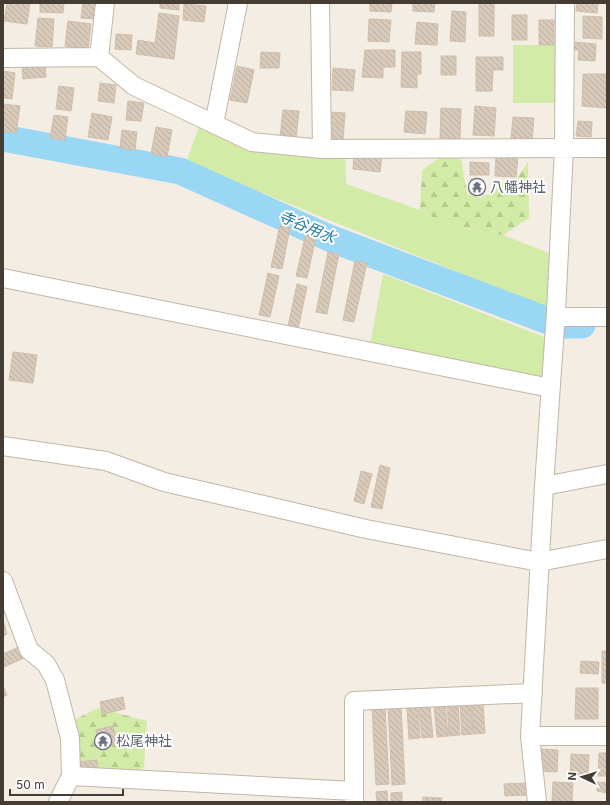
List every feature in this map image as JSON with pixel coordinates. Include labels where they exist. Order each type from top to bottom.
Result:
[{"type":"street","points":[[99,57],[105,3]]},
{"type":"street","points":[[214,124],[238,3]]},
{"type":"street","points":[[320,3],[322,149]]},
{"type":"street","points":[[537,802],[530,736],[539,562],[556,317],[564,149],[565,3]]},
{"type":"street","points":[[3,58],[99,57],[134,86],[252,142],[322,149],[607,148]]},
{"type":"street","points":[[3,278],[550,388]]},
{"type":"street","points":[[556,317],[607,317]]},
{"type":"street","points":[[3,446],[106,461],[164,482],[366,529],[539,562],[607,549]]},
{"type":"street","points":[[544,486],[607,474]]},
{"type":"street","points":[[3,581],[29,650],[46,664],[55,680],[70,738],[70,776],[58,802]]},
{"type":"street","points":[[70,776],[354,796],[354,701],[533,693]]},
{"type":"street","points":[[530,736],[607,736]]},
{"type":"green space","points":[[513,45],[564,45],[564,103],[513,103]]},
{"type":"green space","points":[[202,119],[265,144],[345,149],[346,184],[420,210],[436,219],[466,229],[503,235],[559,257],[556,312],[186,162]]},
{"type":"green space","points":[[444,155],[461,159],[467,194],[480,198],[495,191],[496,183],[513,185],[528,162],[529,218],[503,235],[466,229],[436,219],[420,210],[422,170]]},
{"type":"green space","points":[[383,274],[554,341],[550,388],[369,351]]},
{"type":"green space","points":[[98,708],[147,721],[144,767],[123,779],[71,776],[66,724]]},
{"type":"building","points":[[7,3],[30,3],[27,24],[4,21]]},
{"type":"building","points":[[40,3],[64,3],[63,13],[40,12]]},
{"type":"building","points":[[83,3],[98,3],[96,19],[81,18]]},
{"type":"building","points":[[160,3],[179,3],[179,10],[160,8]]},
{"type":"building","points":[[370,3],[392,3],[391,12],[370,11]]},
{"type":"building","points":[[413,3],[435,3],[434,12],[413,11]]},
{"type":"building","points":[[479,3],[494,3],[494,36],[479,36]]},
{"type":"building","points":[[577,3],[598,3],[597,13],[576,11]]},
{"type":"building","points":[[184,4],[206,6],[204,22],[183,20]]},
{"type":"building","points":[[452,11],[466,12],[465,42],[450,41]]},
{"type":"building","points":[[159,13],[179,16],[174,59],[136,54],[138,40],[155,43]]},
{"type":"building","points":[[512,15],[527,15],[527,40],[512,40]]},
{"type":"building","points":[[583,16],[602,17],[602,39],[583,38]]},
{"type":"building","points":[[38,18],[54,19],[52,47],[35,46]]},
{"type":"building","points":[[369,19],[391,20],[389,42],[368,41]]},
{"type":"building","points":[[539,20],[554,20],[554,45],[539,45]]},
{"type":"building","points":[[68,21],[91,24],[88,49],[65,46]]},
{"type":"building","points":[[417,22],[438,24],[437,45],[415,44]]},
{"type":"building","points":[[116,34],[132,35],[131,50],[115,49]]},
{"type":"building","points":[[573,42],[596,44],[595,61],[578,60],[579,50],[573,50]]},
{"type":"building","points":[[365,50],[395,50],[395,67],[383,67],[383,78],[362,77]]},
{"type":"building","points":[[261,52],[280,53],[279,68],[260,68]]},
{"type":"building","points":[[402,52],[421,52],[421,74],[417,74],[417,88],[401,87]]},
{"type":"building","points":[[441,56],[456,56],[456,75],[441,75]]},
{"type":"building","points":[[476,57],[503,57],[503,70],[493,70],[492,91],[476,91]]},
{"type":"building","points":[[45,65],[46,77],[23,79],[22,66]]},
{"type":"building","points":[[237,66],[254,70],[247,103],[230,100]]},
{"type":"building","points":[[333,68],[355,70],[353,91],[332,90]]},
{"type":"building","points":[[3,71],[15,73],[12,99],[3,98]]},
{"type":"building","points":[[583,74],[607,74],[607,108],[582,106]]},
{"type":"building","points":[[100,83],[116,85],[114,103],[98,101]]},
{"type":"building","points":[[59,86],[74,88],[71,111],[56,109]]},
{"type":"building","points":[[128,101],[144,103],[141,121],[126,120]]},
{"type":"building","points":[[3,104],[20,106],[16,133],[3,131]]},
{"type":"building","points":[[475,106],[496,108],[494,136],[473,135]]},
{"type":"building","points":[[441,108],[461,109],[460,139],[440,138]]},
{"type":"building","points":[[283,110],[299,111],[296,139],[280,138]]},
{"type":"building","points":[[406,111],[427,112],[425,134],[404,132]]},
{"type":"building","points":[[329,112],[345,113],[343,141],[327,140]]},
{"type":"building","points":[[92,113],[112,117],[108,140],[88,137]]},
{"type":"building","points":[[54,115],[68,117],[65,140],[50,138]]},
{"type":"building","points":[[513,117],[534,118],[532,140],[511,138]]},
{"type":"building","points":[[578,121],[592,122],[591,137],[576,136]]},
{"type":"building","points":[[156,127],[172,130],[167,157],[151,154]]},
{"type":"building","points":[[122,130],[137,132],[135,150],[120,148]]},
{"type":"building","points":[[354,153],[382,156],[380,172],[353,169]]},
{"type":"building","points":[[496,155],[518,156],[516,177],[495,176]]},
{"type":"building","points":[[470,162],[489,163],[489,175],[470,175]]},
{"type":"building","name":"八幡神社","points":[[471,179],[483,180],[483,195],[470,194]]},
{"type":"building","points":[[280,225],[290,228],[282,269],[271,267]]},
{"type":"building","points":[[306,234],[316,237],[307,278],[296,276]]},
{"type":"building","points":[[328,252],[339,254],[327,314],[316,312]]},
{"type":"building","points":[[355,261],[367,263],[354,322],[343,320]]},
{"type":"building","points":[[268,273],[279,276],[270,317],[259,315]]},
{"type":"building","points":[[297,284],[307,287],[298,329],[288,326]]},
{"type":"building","points":[[13,352],[37,355],[33,383],[9,380]]},
{"type":"building","points":[[380,465],[390,468],[382,509],[371,507]]},
{"type":"building","points":[[361,471],[372,474],[364,504],[354,501]]},
{"type":"building","points":[[3,620],[7,634],[3,636]]},
{"type":"building","points":[[19,647],[24,658],[4,667],[3,654]]},
{"type":"building","points":[[602,651],[607,651],[607,683],[602,683]]},
{"type":"building","points":[[581,661],[599,662],[598,674],[580,673]]},
{"type":"building","points":[[3,686],[7,695],[3,697]]},
{"type":"building","points":[[576,688],[598,688],[598,719],[575,719]]},
{"type":"building","points":[[123,697],[125,709],[102,714],[100,702]]},
{"type":"building","points":[[483,702],[485,733],[474,734],[472,703]]},
{"type":"building","points":[[460,703],[471,703],[473,734],[462,735]]},
{"type":"building","points":[[458,704],[460,735],[449,736],[447,705]]},
{"type":"building","points":[[434,705],[445,705],[448,736],[437,737]]},
{"type":"building","points":[[385,706],[389,784],[376,785],[372,707]]},
{"type":"building","points":[[401,706],[405,784],[392,785],[388,707]]},
{"type":"building","points":[[430,706],[433,737],[422,738],[419,707]]},
{"type":"building","points":[[418,707],[420,738],[409,739],[407,708]]},
{"type":"building","points":[[113,726],[117,743],[100,748],[96,730]]},
{"type":"building","points":[[540,749],[558,750],[557,772],[539,771]]},
{"type":"building","points":[[599,753],[607,753],[607,776],[598,776]]},
{"type":"building","points":[[571,754],[589,755],[588,777],[570,776]]},
{"type":"building","points":[[97,760],[98,770],[80,772],[80,762]]},
{"type":"building","points":[[553,782],[573,783],[572,802],[552,802]]},
{"type":"building","points":[[598,782],[607,783],[607,793],[597,791]]},
{"type":"building","points":[[527,783],[528,795],[505,796],[504,784]]},
{"type":"building","points":[[387,791],[388,802],[377,802],[376,792]]},
{"type":"building","points":[[402,792],[402,802],[391,802],[391,793]]},
{"type":"building","points":[[423,797],[442,798],[441,802],[423,802]]},
{"type":"waterway","name":"寺谷用水","points":[[3,138],[180,171],[329,238],[559,325],[582,325]]},
{"type":"place","name":"八幡神社","points":[[477,187]]},
{"type":"place","name":"松尾神社","points":[[103,741]]}]
